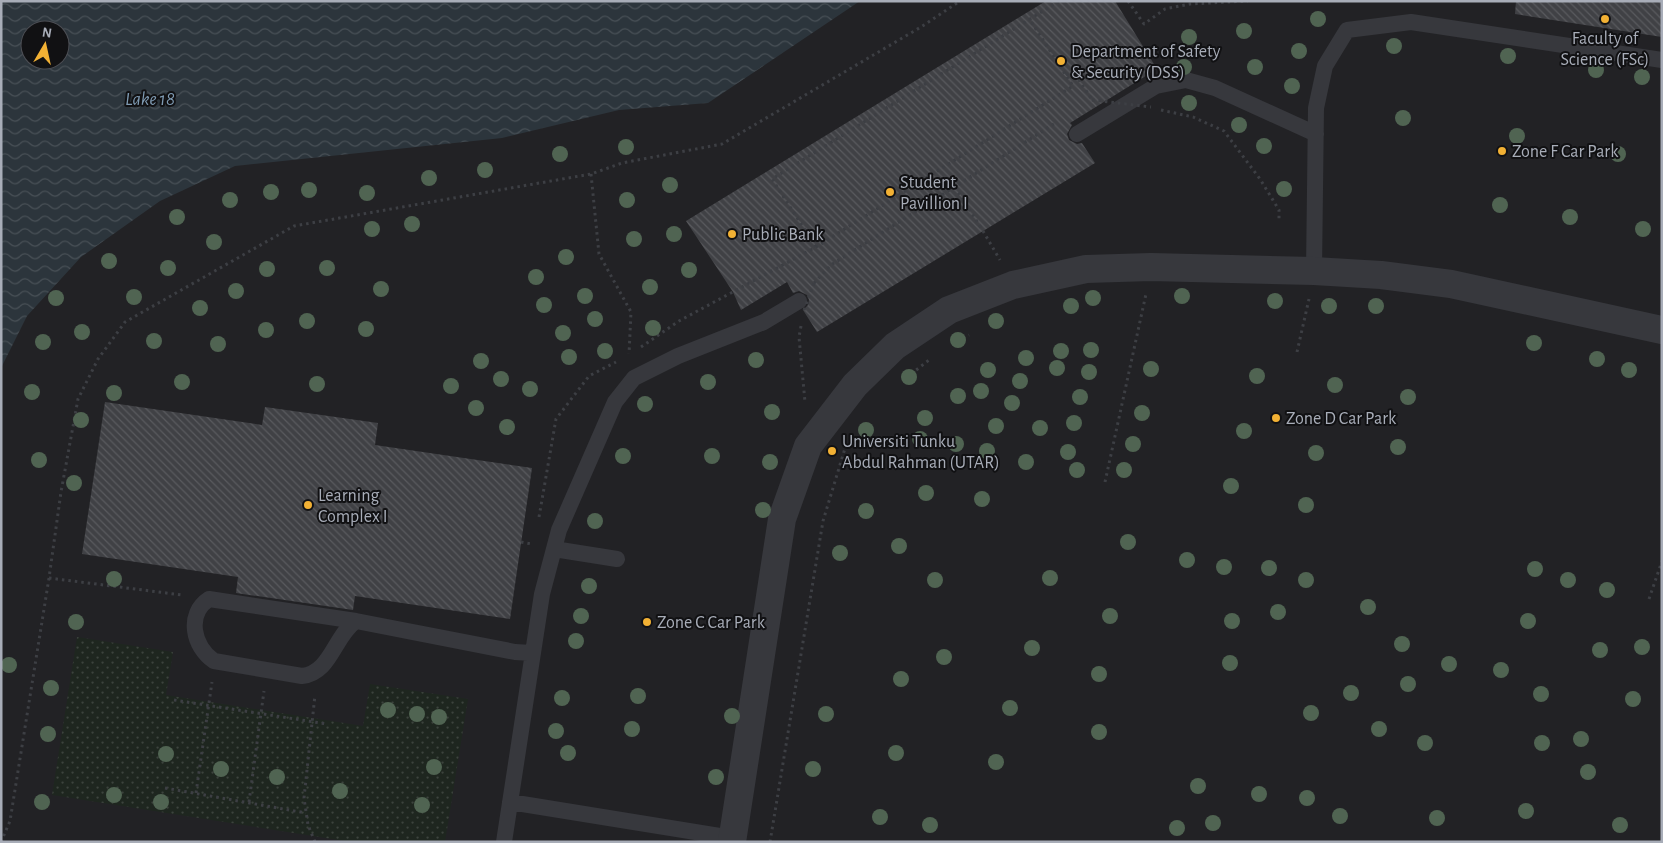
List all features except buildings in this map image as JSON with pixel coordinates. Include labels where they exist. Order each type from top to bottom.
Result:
[{"type":"street","points":[[732,840],[782,519],[808,446],[855,384],[895,346],[949,310],[1013,285],[1086,269],[1151,267],[1314,271],[1380,275],[1451,284],[1662,330]]},
{"type":"lane","points":[[1314,271],[1316,108],[1325,66],[1347,30],[1411,22],[1662,60]]},
{"type":"lane","points":[[1077,134],[1156,86],[1186,80],[1215,88],[1316,134]]},
{"type":"lane","points":[[504,842],[542,594],[559,530],[615,402],[634,378],[678,356],[801,306]]},
{"type":"lane","points":[[554,549],[617,559]]},
{"type":"lane","points":[[356,621],[345,631],[319,670],[312,675],[302,676],[214,661],[201,649],[196,639],[195,630],[197,612],[201,604],[209,599],[356,621],[532,654]]},
{"type":"lane","points":[[510,802],[732,840]]},
{"type":"path","points":[[1,842],[10,821],[61,492],[78,399],[98,359],[125,322],[294,226],[591,174],[622,163],[722,144],[922,27],[960,1]]},
{"type":"path","points":[[816,247],[772,179],[1059,1]]},
{"type":"path","points":[[1128,1],[1144,24],[1165,9],[1190,4],[1248,1]]},
{"type":"path","points":[[734,292],[816,247],[1074,86],[1030,20]]},
{"type":"path","points":[[1066,75],[1072,70],[1092,100],[1151,108],[1193,118],[1224,131],[1260,179],[1279,210],[1279,221]]},
{"type":"path","points":[[805,403],[799,337],[801,306],[814,283],[831,265],[1063,118]]},
{"type":"path","points":[[591,174],[599,254],[631,312],[630,354]]},
{"type":"path","points":[[955,187],[983,231]]},
{"type":"path","points":[[1105,482],[1151,267]]},
{"type":"path","points":[[951,345],[975,331]]},
{"type":"path","points":[[905,378],[935,355]]},
{"type":"path","points":[[770,842],[823,521],[846,444],[851,438]]},
{"type":"path","points":[[1649,599],[1662,561]]},
{"type":"path","points":[[49,578],[209,599]]},
{"type":"path","points":[[315,842],[308,825],[304,798],[311,721],[319,670]]},
{"type":"path","points":[[174,700],[327,724]]},
{"type":"path","points":[[196,793],[209,705]]},
{"type":"path","points":[[249,802],[261,714]]},
{"type":"path","points":[[165,788],[306,813]]},
{"type":"shaded area","name":"Universiti Tunku Abdul Rahman (UTAR)","points":[[1,1],[1662,1],[1662,842],[1,842]]},
{"type":"shaded area","points":[[77,637],[173,652],[166,695],[363,726],[370,684],[468,699],[445,842],[351,842],[52,795]]},
{"type":"water","name":"Lake 18","points":[[1,1],[860,1],[708,103],[619,110],[502,138],[235,166],[160,201],[81,257],[27,316],[1,368]]},
{"type":"place","name":"Faculty of Science (FSc)","points":[[1605,19]]},
{"type":"place","name":"Department of Safety & Security (DSS)","points":[[1061,61]]},
{"type":"place","name":"Zone F Car Park","points":[[1502,151]]},
{"type":"place","name":"Student Pavillion I","points":[[890,192]]},
{"type":"place","name":"Public Bank","points":[[732,234]]},
{"type":"place","name":"Zone D Car Park","points":[[1276,418]]},
{"type":"place","name":"Universiti Tunku Abdul Rahman (UTAR)","points":[[832,451]]},
{"type":"place","name":"Learning Complex I","points":[[308,505]]},
{"type":"place","name":"Zone C Car Park","points":[[647,622]]}]
